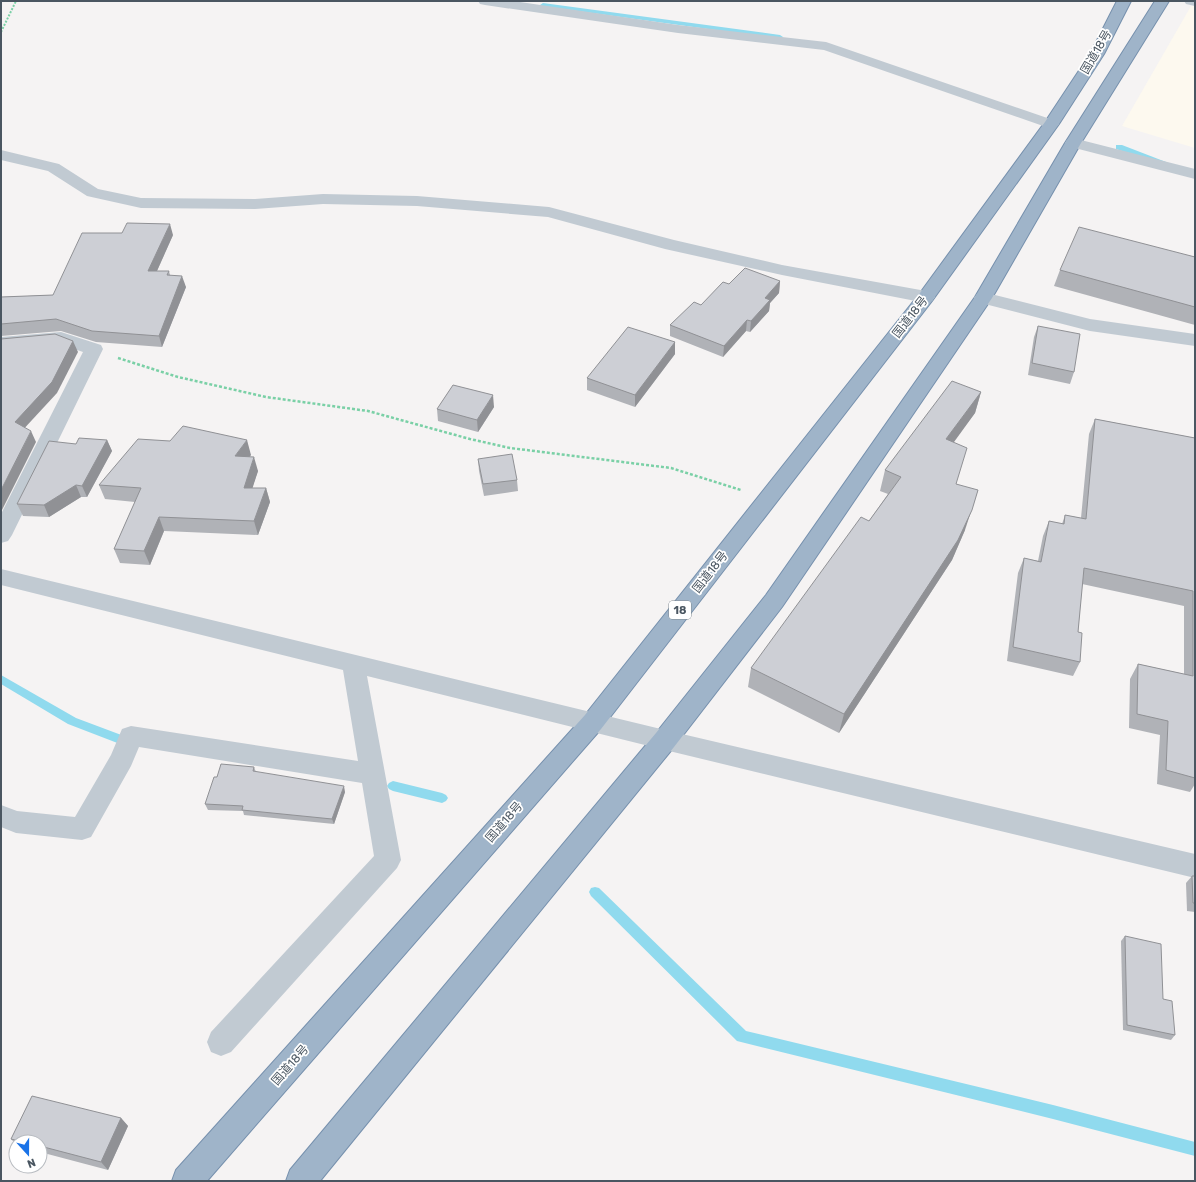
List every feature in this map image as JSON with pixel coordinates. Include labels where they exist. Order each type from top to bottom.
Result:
[{"type":"highway","name":"国道18号","points":[[187,1181],[593,722],[926,297],[1051,124],[1097,54],[1124,1]]},
{"type":"highway","points":[[301,1181],[664,740],[774,601],[983,298],[1073,143],[1162,1]]},
{"type":"street","points":[[485,1],[662,26],[826,46],[1051,124]]},
{"type":"street","points":[[1191,1],[1195,2]]},
{"type":"street","points":[[1073,143],[1195,174]]},
{"type":"street","points":[[1,155],[53,167],[93,193],[141,203],[255,204],[323,199],[418,201],[549,212],[671,245],[782,270],[926,297]]},
{"type":"street","points":[[983,298],[1090,325],[1195,340]]},
{"type":"street","points":[[1,343],[61,338],[94,349],[1,535]]},
{"type":"street","points":[[1,577],[664,740],[1195,866]]},
{"type":"street","points":[[221,1042],[388,860],[353,663]]},
{"type":"street","points":[[1,816],[16,822],[82,829],[122,759],[131,736],[372,774]]},
{"type":"path","points":[[1,32],[16,1]]},
{"type":"path","points":[[94,349],[126,361],[178,376],[266,397],[368,411],[470,439],[510,448],[671,468],[769,498]]},
{"type":"shaded area","points":[[1191,6],[1195,6],[1195,148],[1122,126]]},
{"type":"building","points":[[127,223],[170,224],[148,271],[169,271],[167,275],[182,276],[159,336],[92,331],[56,319],[1,324],[1,297],[53,295],[82,233],[122,233]]},
{"type":"building","points":[[1079,227],[1195,257],[1195,307],[1060,270]]},
{"type":"building","points":[[745,268],[780,281],[765,298],[770,300],[751,321],[747,320],[724,346],[670,325],[694,302],[701,305],[723,282],[729,284]]},
{"type":"building","points":[[1038,326],[1080,334],[1074,372],[1032,363]]},
{"type":"building","points":[[628,327],[675,342],[635,395],[587,378]]},
{"type":"building","points":[[55,334],[73,341],[52,382],[15,422],[31,431],[1,490],[1,339]]},
{"type":"building","points":[[952,381],[981,392],[946,439],[967,448],[956,484],[978,490],[972,510],[958,540],[844,714],[751,668],[861,517],[869,521],[901,477],[885,470]]},
{"type":"building","points":[[453,385],[493,395],[477,420],[437,409]]},
{"type":"building","points":[[1095,419],[1195,438],[1195,778],[1166,770],[1168,721],[1137,714],[1138,664],[1193,676],[1193,591],[1084,568],[1078,632],[1082,633],[1080,662],[1013,647],[1024,558],[1041,562],[1049,521],[1064,524],[1065,515],[1086,519]]},
{"type":"building","points":[[183,426],[247,440],[235,456],[254,457],[244,488],[266,488],[254,521],[159,517],[144,551],[114,549],[141,488],[99,485],[138,439],[170,441]]},
{"type":"building","points":[[79,438],[107,440],[82,486],[76,485],[44,505],[17,504],[49,441],[76,444]]},
{"type":"building","points":[[512,454],[517,480],[483,484],[478,459]]},
{"type":"building","points":[[221,764],[254,767],[253,771],[344,786],[332,819],[242,810],[243,806],[205,804],[214,777],[217,777]]},
{"type":"building","points":[[1192,876],[1195,876],[1195,903],[1193,903]]},
{"type":"building","points":[[1125,936],[1161,944],[1163,999],[1172,1001],[1175,1035],[1127,1025]]},
{"type":"building","points":[[32,1096],[121,1118],[101,1162],[48,1148],[48,1134],[13,1134]]},
{"type":"waterway","points":[[543,5],[780,37]]},
{"type":"waterway","points":[[1119,147],[1162,162]]},
{"type":"waterway","points":[[1,679],[72,721],[120,739]]},
{"type":"waterway","points":[[393,786],[442,798]]},
{"type":"waterway","points":[[595,892],[742,1037],[1053,1112],[1195,1149]]}]
